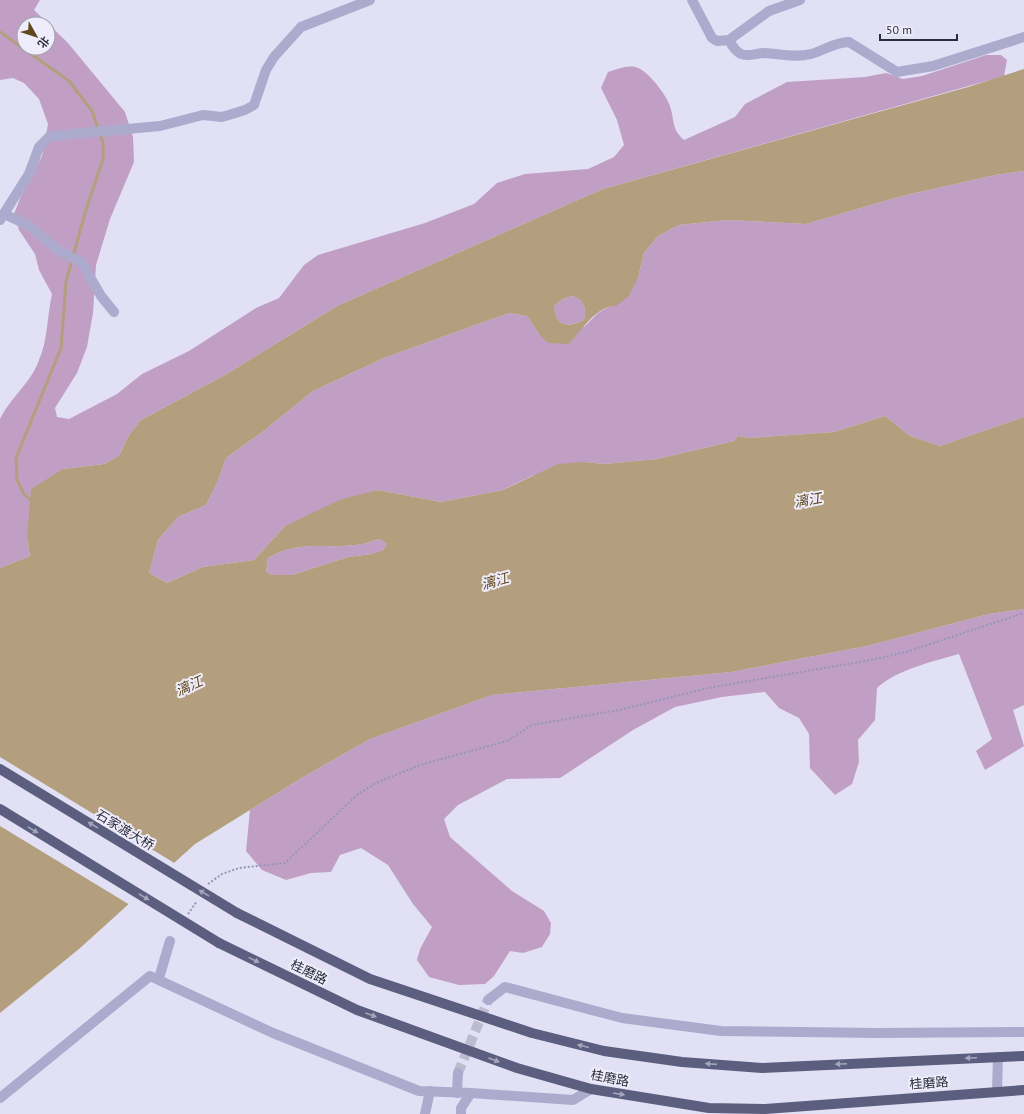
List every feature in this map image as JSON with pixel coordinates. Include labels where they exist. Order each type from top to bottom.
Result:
[{"type":"main road","name":"石家渡大桥","points":[[0,769],[237,913]]},
{"type":"main road","name":"桂磨路","points":[[0,809],[219,943],[357,1010],[517,1068],[591,1089],[709,1108],[751,1108],[1024,1090]]},
{"type":"main road","name":"桂磨路","points":[[237,913],[370,979],[532,1033],[604,1051],[682,1062],[762,1068],[1024,1056]]},
{"type":"street","points":[[114,312],[102,296],[82,263],[58,250],[28,225],[2,217],[29,174],[39,147],[50,136],[87,132],[113,132],[160,126],[203,115],[222,117],[245,110],[254,105],[266,70],[274,57],[301,27],[370,0]]},
{"type":"street","points":[[692,0],[712,38],[717,41],[729,40],[769,11],[800,0]]},
{"type":"street","points":[[729,40],[732,47],[745,56],[764,53],[782,56],[810,54],[840,42],[849,42],[897,72],[933,66],[1024,37]]},
{"type":"street","points":[[159,978],[170,941]]},
{"type":"street","points":[[0,1098],[150,976],[159,978],[273,1033],[419,1091],[573,1100],[591,1089]]},
{"type":"street","points":[[488,1000],[505,987],[622,1018],[721,1031],[878,1033],[1024,1032]]},
{"type":"street","points":[[997,1091],[998,1057]]},
{"type":"street","points":[[457,1093],[458,1073]]},
{"type":"street","points":[[425,1114],[430,1091]]},
{"type":"street","points":[[462,1114],[461,1108],[471,1093]]},
{"type":"path","points":[[206,887],[210,881],[239,868],[285,863],[358,794],[376,783],[420,766],[506,741],[532,725],[619,710],[708,688],[906,652],[1024,613]]},
{"type":"path","points":[[186,917],[198,899]]},
{"type":"shaded area","points":[[0,0],[40,0],[34,10],[40,16],[16,16],[16,56],[56,56],[56,31],[68,43],[125,112],[133,137],[134,162],[110,219],[96,265],[93,313],[87,347],[77,373],[55,408],[57,417],[69,419],[117,394],[142,374],[189,351],[256,308],[279,298],[304,265],[318,255],[425,223],[474,204],[497,183],[525,174],[588,169],[614,157],[624,145],[617,120],[601,88],[608,72],[623,67],[634,67],[647,74],[665,96],[670,106],[675,128],[684,140],[735,117],[745,104],[787,82],[865,77],[886,73],[903,79],[922,76],[986,55],[1001,55],[1007,60],[1004,76],[603,189],[337,306],[225,375],[141,420],[129,435],[119,456],[104,464],[63,469],[27,538],[30,556],[0,568],[0,419],[9,404],[31,376],[39,360],[46,336],[52,294],[39,270],[35,254],[19,230],[14,214],[21,196],[42,156],[48,124],[39,99],[24,83],[13,78],[0,80]]},
{"type":"shaded area","points":[[1024,171],[1024,417],[940,446],[910,436],[885,416],[834,432],[749,438],[738,436],[734,441],[657,459],[605,464],[585,462],[532,476],[503,490],[441,502],[378,490],[285,526],[254,560],[203,567],[167,583],[149,573],[158,540],[178,517],[206,505],[217,483],[226,458],[261,433],[313,391],[384,358],[509,313],[527,316],[539,334],[584,327],[598,313],[610,306],[638,278],[644,253],[658,236],[679,225],[727,220],[806,224],[902,196],[995,175]]},
{"type":"shaded area","points":[[571,296],[579,299],[584,305],[584,320],[567,325],[560,322],[557,318],[554,306],[563,299]]},
{"type":"shaded area","points":[[379,539],[387,544],[383,550],[372,554],[348,557],[292,575],[271,575],[266,571],[268,558],[279,552],[311,546],[358,545]]},
{"type":"shaded area","points":[[1024,609],[1024,705],[1013,710],[1024,746],[985,770],[976,751],[992,739],[959,654],[905,671],[894,676],[877,688],[875,720],[858,740],[859,762],[852,784],[835,795],[810,768],[809,734],[799,718],[779,708],[765,692],[722,697],[675,707],[633,730],[560,778],[507,779],[458,805],[444,819],[450,837],[512,891],[544,911],[551,923],[550,934],[542,947],[523,953],[510,951],[494,976],[485,984],[459,985],[429,977],[417,960],[420,949],[432,927],[413,904],[388,865],[361,848],[340,855],[331,872],[311,873],[286,880],[262,870],[246,851],[250,810],[305,776],[370,739],[492,695],[731,672],[867,646],[989,614]]},
{"type":"water","name":"漓江","points":[[1024,69],[1024,171],[995,175],[902,196],[806,224],[727,220],[679,225],[658,236],[644,253],[638,278],[628,297],[616,306],[609,307],[596,314],[569,344],[548,343],[539,334],[527,316],[509,313],[384,358],[313,391],[261,433],[226,458],[217,483],[206,505],[178,517],[158,540],[149,573],[167,583],[203,567],[254,560],[285,526],[342,499],[378,490],[441,502],[503,490],[558,464],[585,462],[605,464],[657,459],[734,441],[738,436],[749,438],[834,432],[885,416],[910,436],[940,446],[1024,417],[1024,609],[989,614],[867,646],[731,672],[492,695],[370,739],[305,776],[195,844],[79,949],[0,1013],[0,568],[30,556],[27,538],[31,489],[63,469],[104,464],[119,456],[129,435],[141,420],[225,375],[337,306],[603,189],[968,87]],"holes":[[[571,296],[582,302],[585,312],[584,320],[568,325],[563,324],[557,318],[554,306],[563,299]],[[379,539],[387,544],[383,550],[372,554],[348,557],[292,575],[271,575],[266,571],[268,558],[279,552],[311,546],[358,545]]]},
{"type":"pier","points":[[0,757],[176,864],[130,905],[0,826]]},
{"type":"waterway","points":[[0,32],[69,81],[92,111],[103,143],[103,159],[85,213],[66,282],[61,348],[16,458],[17,480],[24,494],[33,502]]},
{"type":"tunnel","points":[[458,1073],[488,1000]]}]
